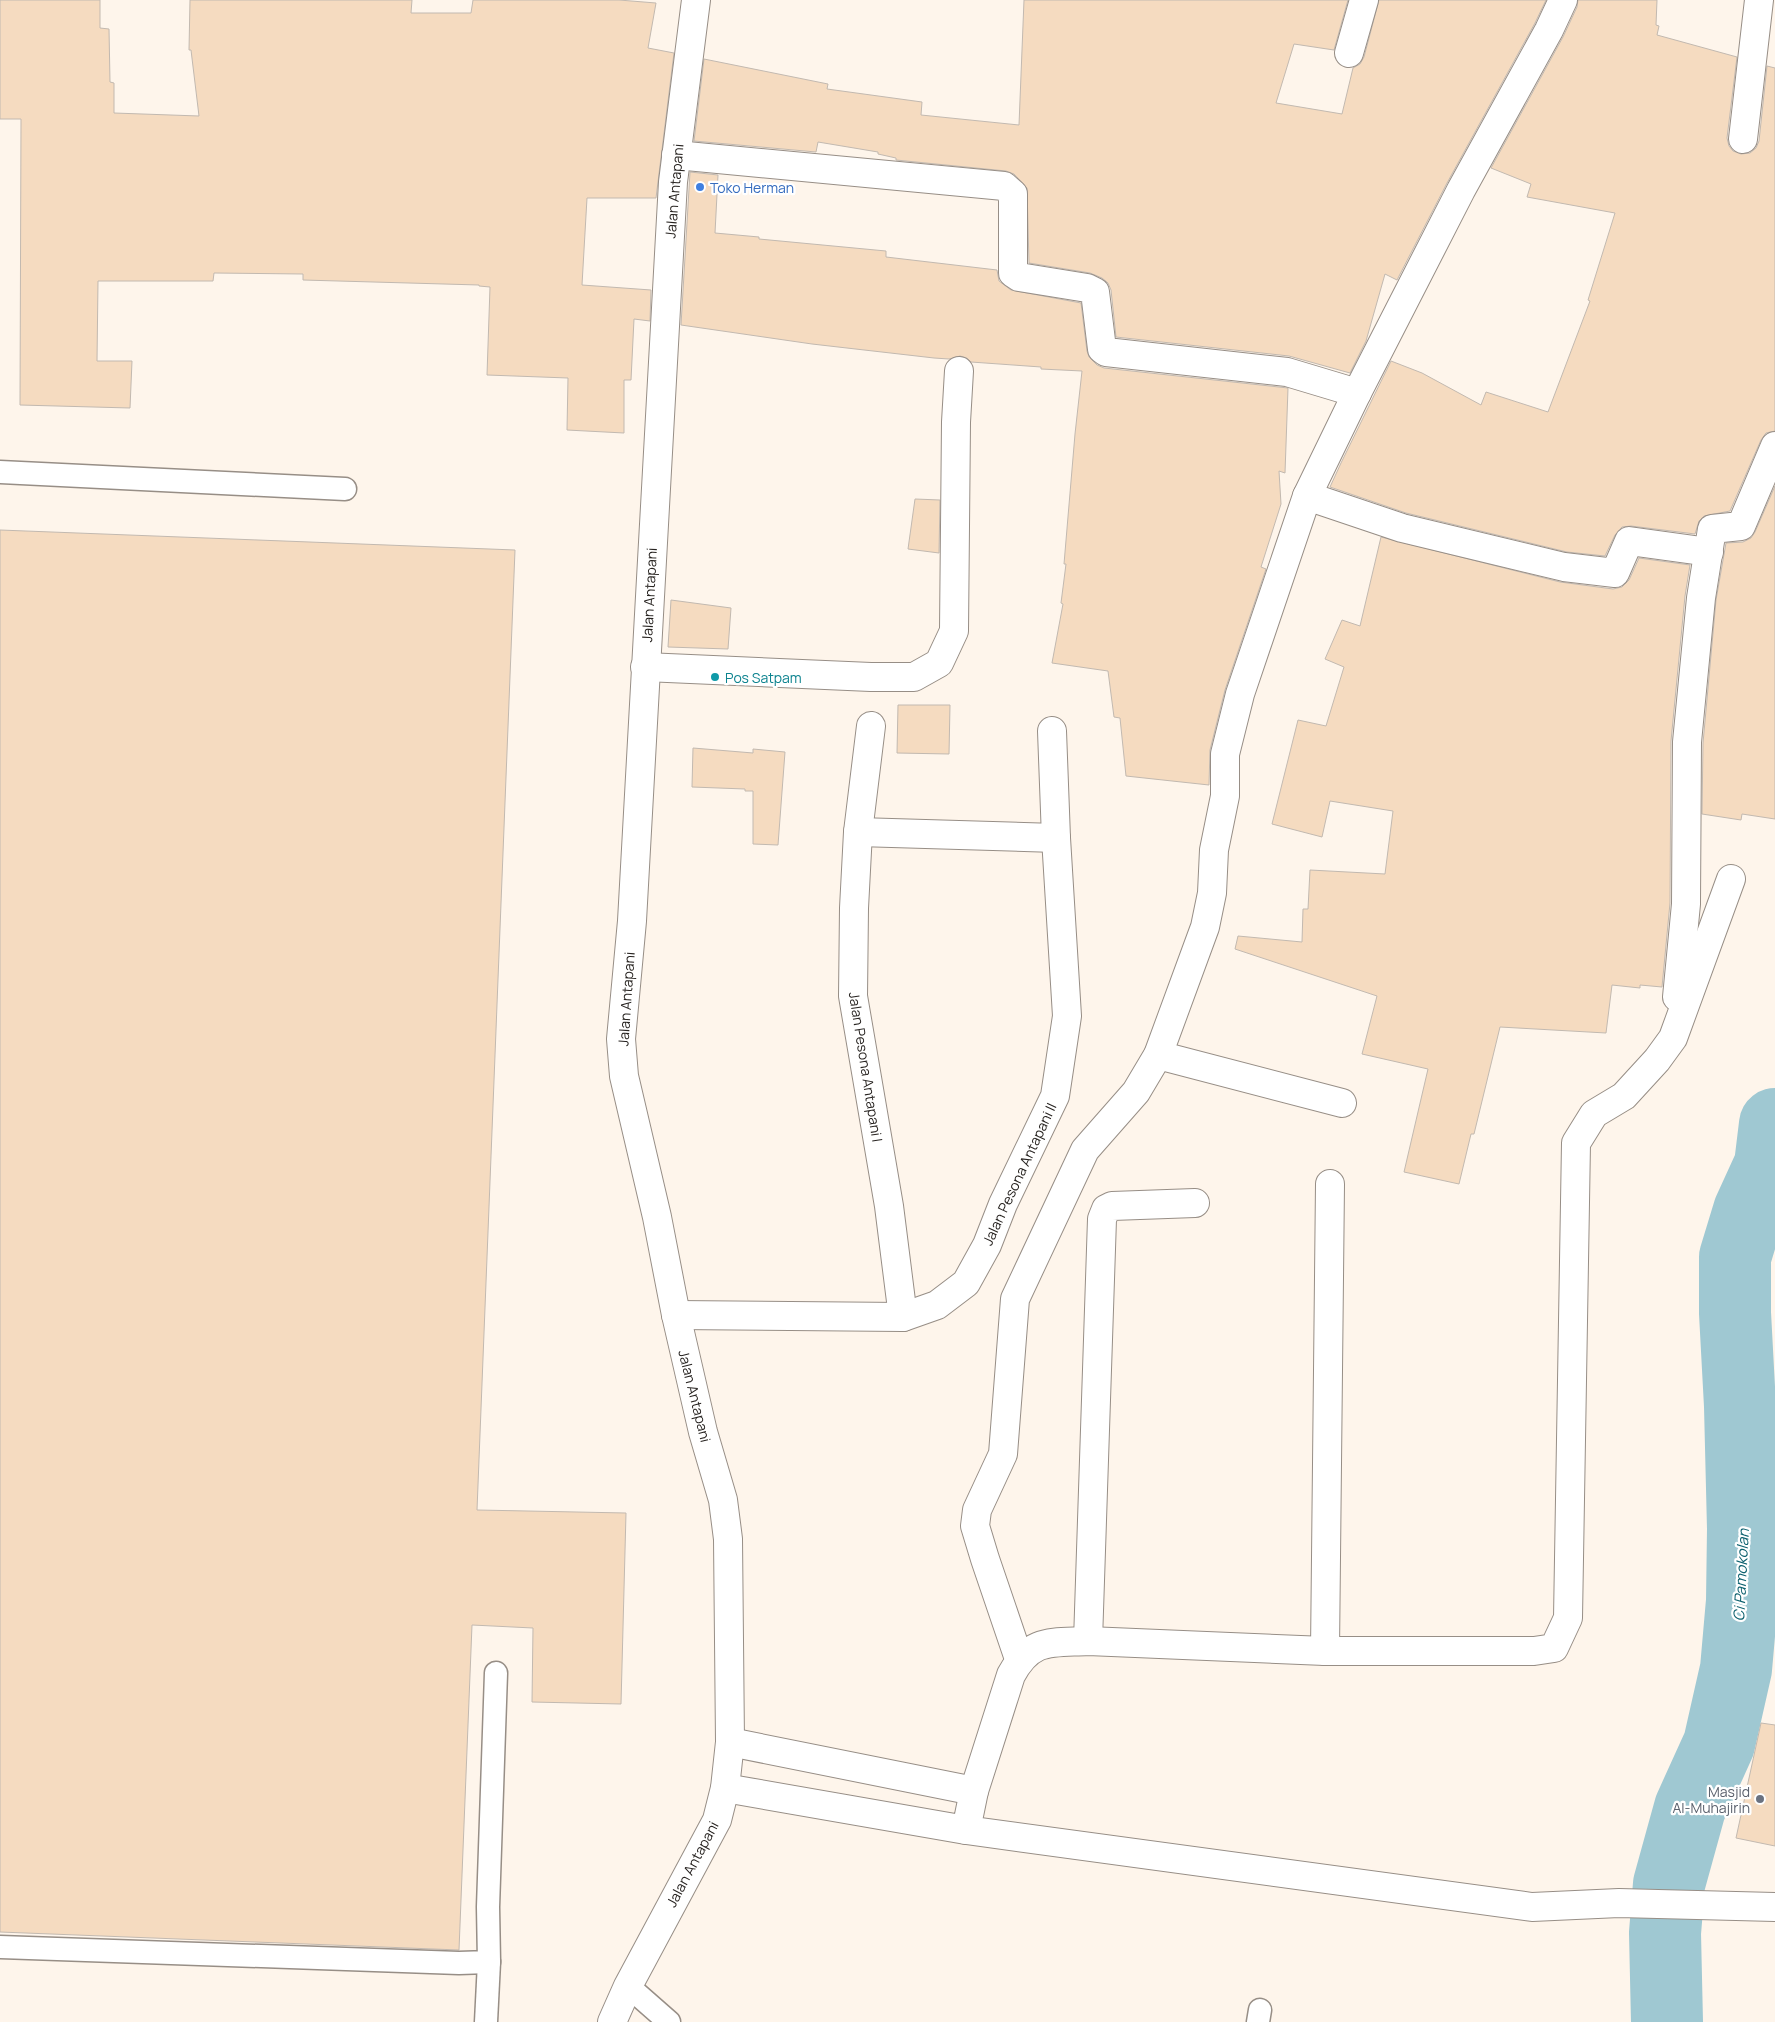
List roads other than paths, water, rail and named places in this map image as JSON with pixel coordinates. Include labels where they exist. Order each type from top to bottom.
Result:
[{"type":"street","name":"Jalan Antapani","points":[[612,2022],[628,1986],[717,1820],[725,1788],[730,1742],[727,1530],[723,1500],[704,1432],[676,1315],[657,1217],[624,1076],[621,1038],[632,921],[672,191],[696,0]]},
{"type":"street","points":[[1349,53],[1364,0]]},
{"type":"street","points":[[1019,1659],[975,1526],[977,1510],[1003,1454],[1015,1299],[1085,1150],[1136,1092],[1158,1055],[1205,927],[1212,893],[1214,850],[1225,796],[1225,754],[1240,694],[1307,496],[1357,392],[1461,190],[1549,30],[1563,0]]},
{"type":"street","points":[[1743,139],[1759,0]]},
{"type":"street","points":[[676,155],[1004,186],[1013,194],[1013,274],[1019,278],[1087,288],[1095,292],[1100,340],[1102,349],[1106,352],[1286,372],[1357,392]]},
{"type":"street","points":[[645,667],[871,677],[914,677],[939,663],[954,631],[956,422],[959,371]]},
{"type":"street","points":[[1673,1038],[1686,904],[1687,742],[1701,598],[1712,529],[1741,526],[1775,446]]},
{"type":"street","points":[[1307,496],[1402,528],[1564,567],[1615,573],[1629,541],[1709,552]]},
{"type":"street","name":"Jalan Pesona Antapani I","points":[[871,726],[858,832],[854,908],[853,996],[889,1206],[903,1317]]},
{"type":"street","name":"Jalan Pesona Antapani II","points":[[676,1315],[903,1317],[938,1305],[966,1283],[987,1245],[1003,1204],[1055,1096],[1067,1016],[1056,838],[1052,731]]},
{"type":"street","points":[[858,832],[1056,838]]},
{"type":"street","points":[[966,1830],[974,1791],[1011,1674],[1019,1659],[1033,1648],[1048,1643],[1088,1641],[1325,1651],[1534,1651],[1554,1648],[1568,1618],[1576,1143],[1594,1114],[1624,1096],[1658,1060],[1673,1038],[1731,879]]},
{"type":"street","points":[[1158,1055],[1342,1103]]},
{"type":"street","points":[[1325,1651],[1330,1184]]},
{"type":"street","points":[[1088,1641],[1102,1220],[1106,1209],[1112,1206],[1195,1203]]},
{"type":"street","points":[[730,1742],[974,1791]]},
{"type":"street","points":[[725,1788],[966,1830],[1532,1907],[1619,1903],[1775,1907]]},
{"type":"lane","points":[[0,472],[345,489]]},
{"type":"lane","points":[[486,2022],[496,1673]]},
{"type":"lane","points":[[0,1947],[460,1963],[489,1962]]},
{"type":"lane","points":[[628,1986],[669,2022]]},
{"type":"waterway","name":"Ci Pamokolan","points":[[1667,2022],[1665,1933],[1669,1884],[1690,1808],[1719,1744],[1736,1669],[1742,1601],[1743,1529],[1740,1406],[1735,1313],[1735,1257],[1749,1211],[1770,1165],[1775,1124]]},
{"type":"place","name":"Toko Herman","points":[[700,187]]},
{"type":"place","name":"Pos Satpam","points":[[715,677]]},
{"type":"place","name":"Masjid Al-Muhajirin","points":[[1760,1799]]}]
